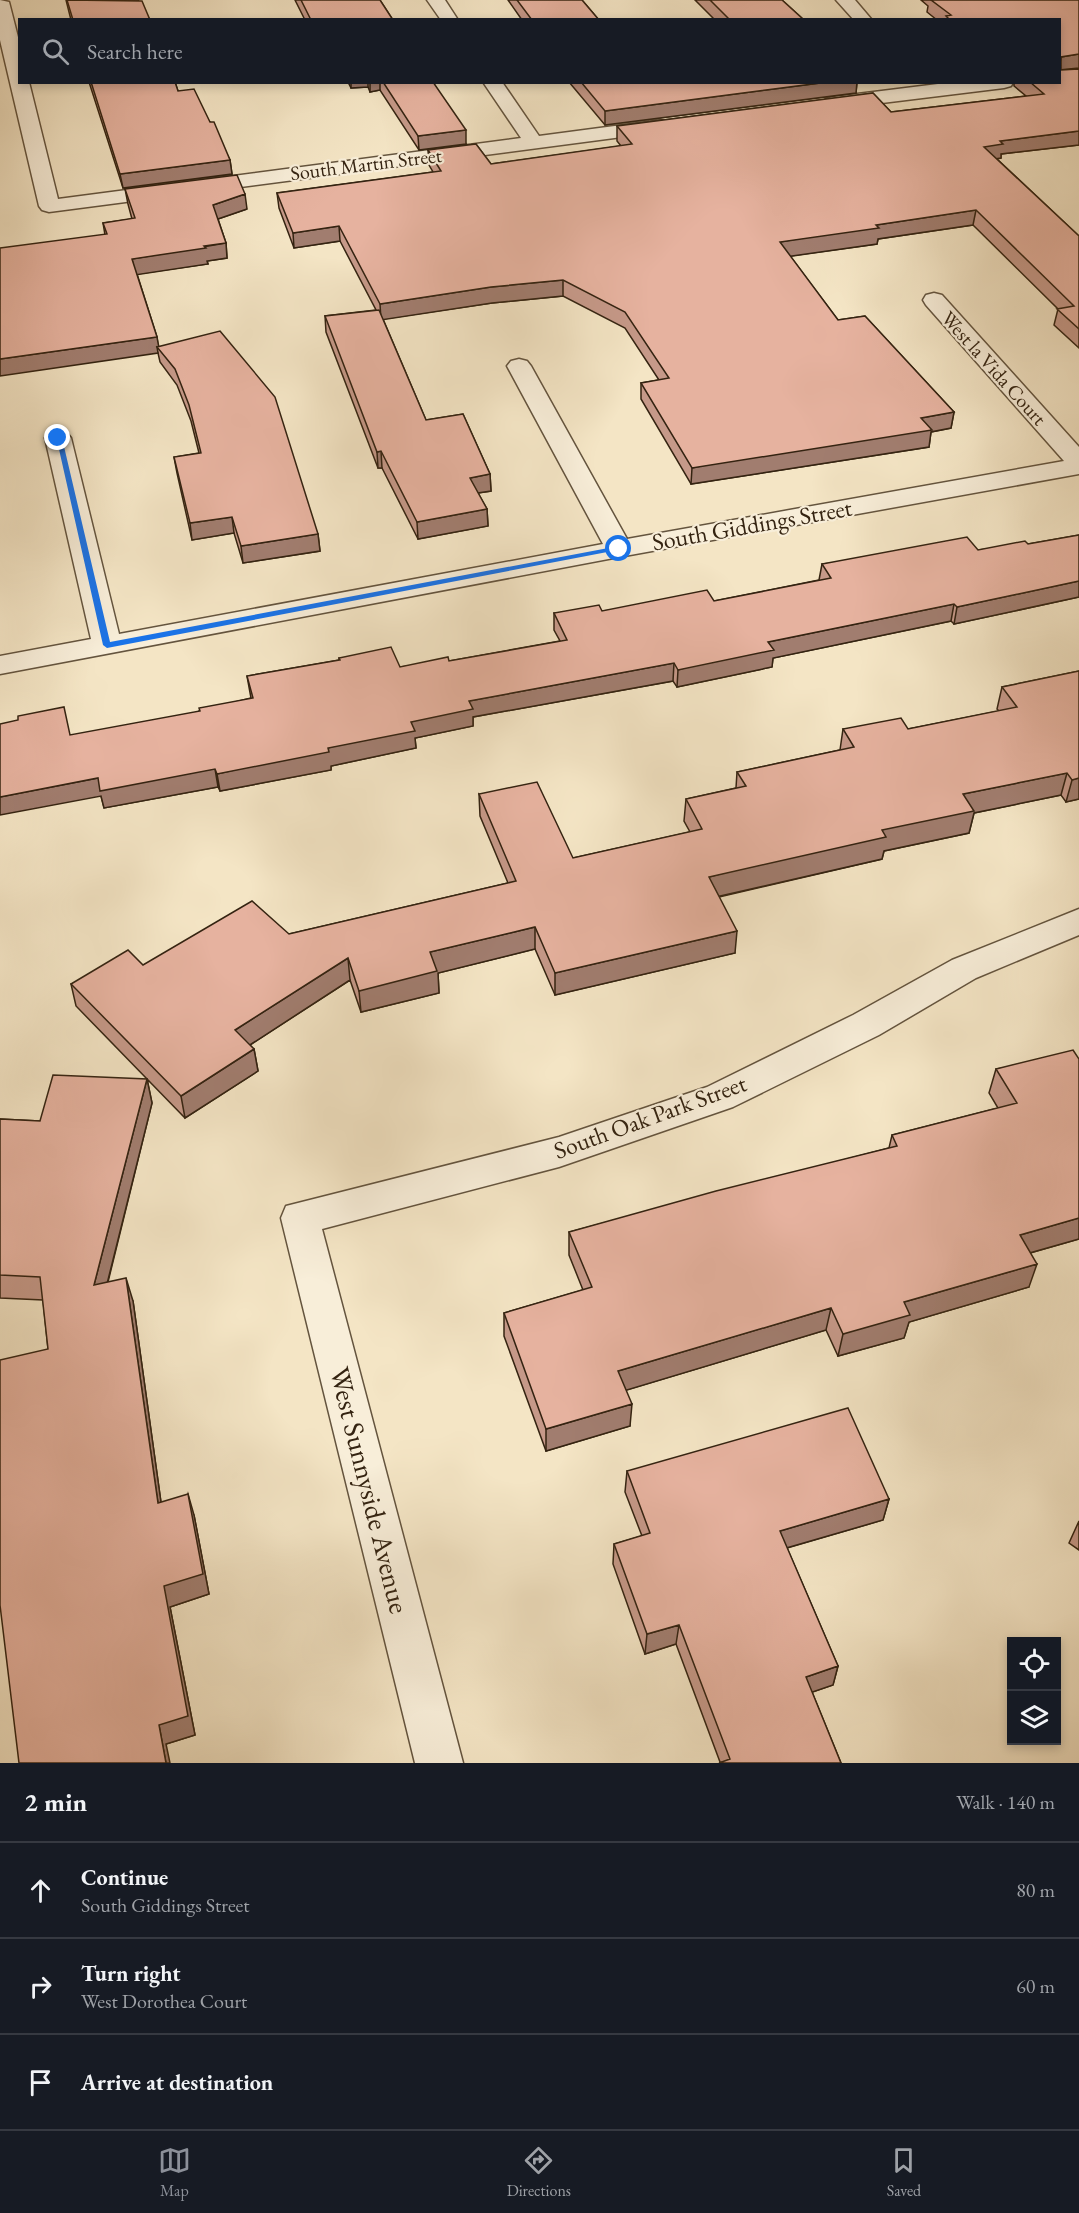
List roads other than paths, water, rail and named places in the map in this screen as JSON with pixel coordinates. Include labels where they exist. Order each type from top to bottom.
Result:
[{"type":"street","points":[[436,0],[449,18]]},
{"type":"street","points":[[845,0],[862,18]]},
{"type":"street","name":"South Martin Street","points":[[0,2],[18,77]]},
{"type":"street","name":"South Martin Street","points":[[20,84],[49,206],[685,123]]},
{"type":"street","points":[[493,84],[533,142]]},
{"type":"street","points":[[813,106],[926,87],[973,84]]},
{"type":"street","name":"West la Vida Court","points":[[934,300],[1079,464]]},
{"type":"street","points":[[519,366],[619,549]]},
{"type":"street","points":[[58,438],[107,645]]},
{"type":"street","name":"South Giddings Street","points":[[0,665],[1079,464]]},
{"type":"street","name":"South Oak Park Street","points":[[300,1218],[559,1152],[720,1097],[866,1025],[964,969],[1079,921]]},
{"type":"street","name":"West Sunnyside Avenue","points":[[300,1218],[439,1763]]}]
